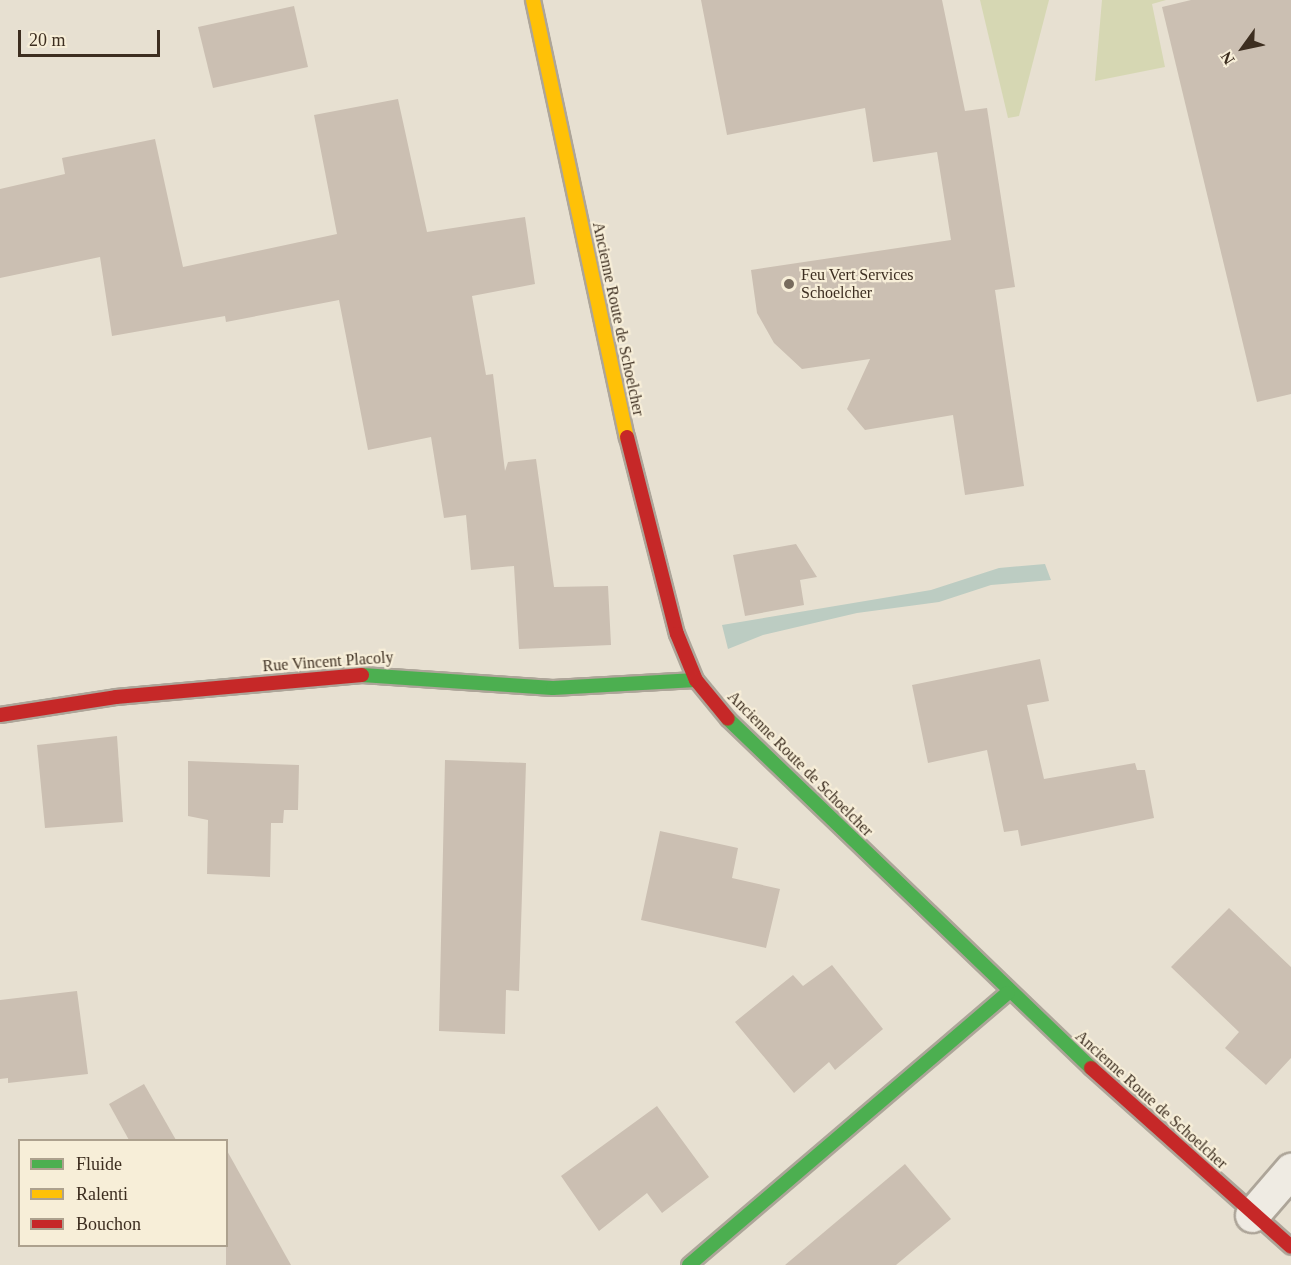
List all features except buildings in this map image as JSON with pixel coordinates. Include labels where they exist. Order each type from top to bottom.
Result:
[{"type":"main road","name":"Ancienne Route de Schoelcher","points":[[533,0],[643,512],[677,634],[696,680],[725,716],[1008,993],[1252,1215],[1291,1247]]},
{"type":"main road","name":"Rue Vincent Placoly","points":[[0,715],[116,697],[385,673],[553,688],[696,680]]},
{"type":"main road","points":[[689,1265],[1008,993]]},
{"type":"street","points":[[1252,1215],[1291,1170]]},
{"type":"green space","points":[[980,0],[1049,0],[1019,116],[1008,118]]},
{"type":"green space","points":[[1102,0],[1166,0],[1152,4],[1165,67],[1095,81]]},
{"type":"shaded area","points":[[1045,564],[1051,580],[991,585],[939,602],[857,613],[763,635],[728,649],[722,625],[931,590],[999,568]]},
{"type":"traffic: fast","points":[[362,675],[553,688],[696,680]]},
{"type":"traffic: fast","points":[[728,719],[1091,1068]]},
{"type":"traffic: fast","points":[[689,1265],[1008,993]]},
{"type":"traffic: slow","points":[[533,0],[627,437]]},
{"type":"traffic: jam","points":[[627,437],[677,634],[696,680],[728,719]]},
{"type":"traffic: jam","points":[[0,715],[116,697],[362,675]]},
{"type":"traffic: jam","points":[[1091,1068],[1291,1247]]},
{"type":"place","name":"Feu Vert Services Schoelcher","points":[[789,284]]}]
